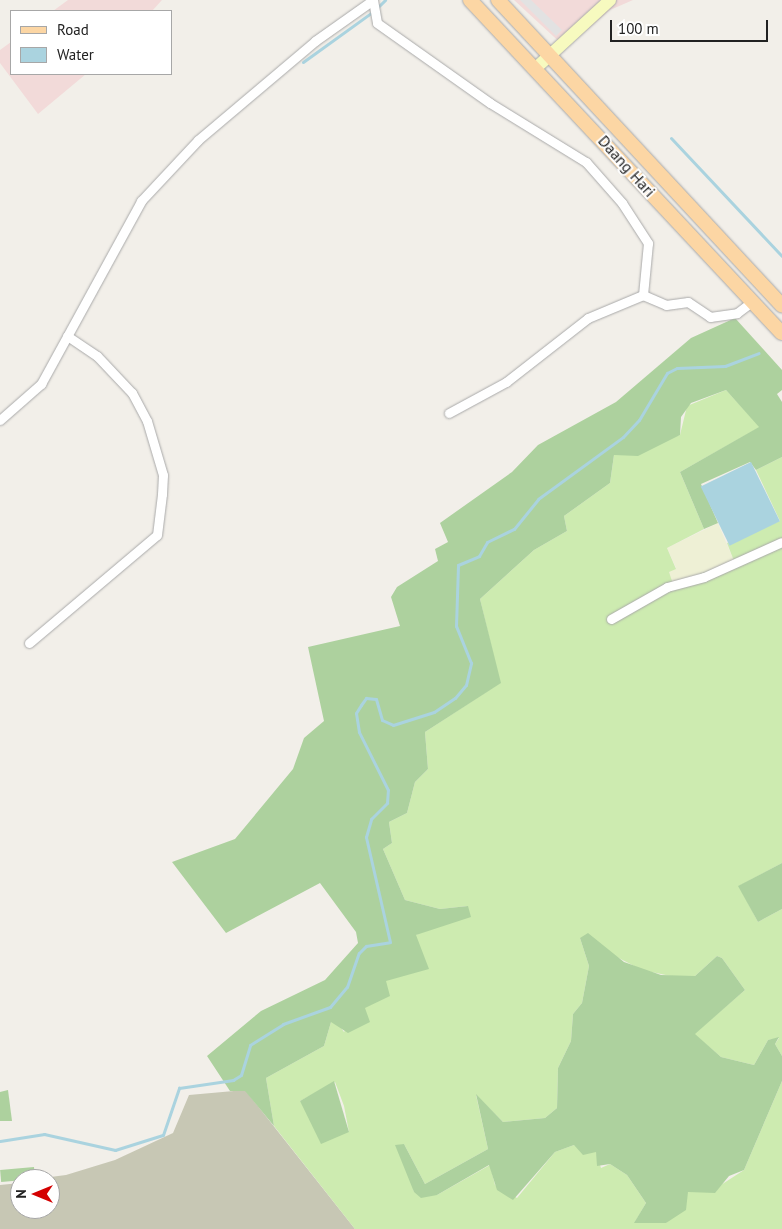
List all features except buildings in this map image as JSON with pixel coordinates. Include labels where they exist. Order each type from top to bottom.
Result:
[{"type":"main road","name":"Daang Hari","points":[[470,0],[537,68],[782,334]]},
{"type":"main road","name":"Daang Hari","points":[[498,0],[551,54],[782,306]]},
{"type":"street","points":[[0,420],[41,384],[141,201],[198,140],[315,41],[373,0],[377,23],[490,104],[592,168],[648,243],[643,295]]},
{"type":"street","points":[[537,68],[610,0]]},
{"type":"street","points":[[449,413],[506,382],[588,318],[643,295],[666,305],[688,302],[710,317],[736,312],[753,301]]},
{"type":"street","points":[[29,643],[157,535],[163,474],[147,421],[132,393],[97,356],[67,336]]},
{"type":"street","points":[[611,619],[667,587],[704,577],[782,542]]},
{"type":"shaded area","points":[[68,0],[162,0],[153,10],[54,10]]},
{"type":"shaded area","points":[[514,0],[633,0],[610,10],[566,48]]},
{"type":"shaded area","points":[[520,0],[531,0],[562,30],[556,36]]},
{"type":"shaded area","points":[[10,43],[10,75],[85,75],[38,114],[0,63],[0,50]]},
{"type":"shaded area","points":[[718,523],[734,561],[673,584],[668,572],[676,568],[667,548]]},
{"type":"shaded area","points":[[245,1090],[355,1229],[0,1229],[0,1185],[10,1184],[10,1219],[60,1219],[60,1176],[115,1160],[173,1133],[189,1095]]},
{"type":"green space","points":[[735,318],[782,370],[782,390],[777,394],[782,402],[782,457],[756,470],[750,462],[701,484],[718,523],[704,529],[680,472],[759,427],[726,390],[691,403],[681,417],[680,435],[638,456],[614,455],[610,483],[564,516],[567,531],[534,550],[480,599],[501,683],[425,732],[428,769],[415,782],[407,813],[389,822],[392,843],[383,849],[405,900],[440,909],[468,906],[471,917],[416,935],[429,969],[386,981],[390,996],[365,1008],[370,1022],[348,1033],[331,1022],[324,1046],[266,1078],[274,1126],[245,1091],[230,1091],[207,1056],[261,1011],[325,980],[358,943],[356,932],[320,883],[226,933],[172,862],[235,839],[293,769],[304,738],[324,721],[308,647],[400,626],[391,597],[397,587],[438,561],[435,549],[448,542],[440,523],[512,472],[538,445],[616,402],[691,338]]},
{"type":"green space","points":[[726,390],[760,427],[680,472],[704,529],[667,548],[676,569],[669,572],[673,584],[734,561],[727,543],[780,521],[756,470],[782,457],[782,863],[739,886],[758,922],[782,909],[782,1056],[775,1044],[779,1038],[768,1040],[754,1065],[721,1057],[694,1034],[745,990],[722,958],[717,956],[695,976],[680,978],[642,970],[580,938],[589,966],[582,1003],[573,1014],[571,1041],[558,1068],[557,1108],[545,1118],[503,1122],[476,1095],[488,1149],[425,1184],[404,1144],[414,1192],[437,1195],[490,1165],[495,1185],[517,1198],[555,1152],[574,1145],[596,1152],[601,1168],[610,1164],[627,1175],[646,1203],[635,1222],[666,1223],[688,1192],[710,1192],[744,1170],[782,1081],[782,1229],[355,1229],[274,1126],[266,1078],[324,1046],[331,1022],[336,1021],[344,1032],[416,935],[468,906],[440,909],[405,900],[383,849],[392,843],[389,822],[407,813],[415,782],[428,769],[425,732],[500,683],[480,599],[534,550],[567,531],[564,516],[610,483],[614,455],[680,435],[687,406]],"holes":[[[335,1082],[344,1106],[349,1132],[300,1101]]]},
{"type":"green space","points":[[782,863],[782,909],[758,922],[738,886]]},
{"type":"green space","points":[[588,933],[624,962],[661,975],[695,976],[717,956],[722,958],[745,990],[695,1034],[721,1057],[754,1065],[768,1040],[779,1037],[775,1044],[782,1056],[782,1081],[744,1170],[729,1176],[715,1193],[688,1192],[686,1210],[666,1223],[634,1223],[646,1203],[627,1175],[610,1164],[597,1166],[596,1152],[583,1155],[574,1145],[555,1152],[513,1200],[497,1190],[489,1165],[437,1195],[421,1198],[414,1192],[395,1145],[404,1144],[425,1184],[488,1149],[476,1094],[503,1122],[545,1118],[557,1108],[558,1068],[571,1041],[573,1014],[582,1003],[589,966],[580,938]]},
{"type":"green space","points":[[334,1081],[349,1132],[321,1144],[300,1101]]},
{"type":"green space","points":[[8,1090],[12,1121],[0,1121],[0,1092]]},
{"type":"green space","points":[[34,1167],[34,1169],[11,1169]]},
{"type":"green space","points":[[10,1169],[10,1181],[1,1182],[0,1170]]},
{"type":"water","points":[[751,462],[780,521],[730,546],[701,487]]},
{"type":"waterway","points":[[378,7],[385,0]]},
{"type":"waterway","points":[[303,62],[371,13]]},
{"type":"waterway","points":[[671,138],[782,256]]},
{"type":"waterway","points":[[0,1141],[44,1134],[115,1150],[163,1135],[179,1088],[233,1080],[241,1075],[250,1045],[283,1024],[330,1007],[347,987],[359,953],[366,946],[390,942],[366,837],[371,819],[387,803],[388,790],[359,732],[356,713],[361,705],[366,698],[376,699],[382,720],[393,725],[434,712],[455,698],[466,685],[471,663],[456,626],[458,565],[479,556],[487,542],[514,529],[538,499],[623,437],[639,420],[667,373],[677,368],[725,366],[759,353]]}]
